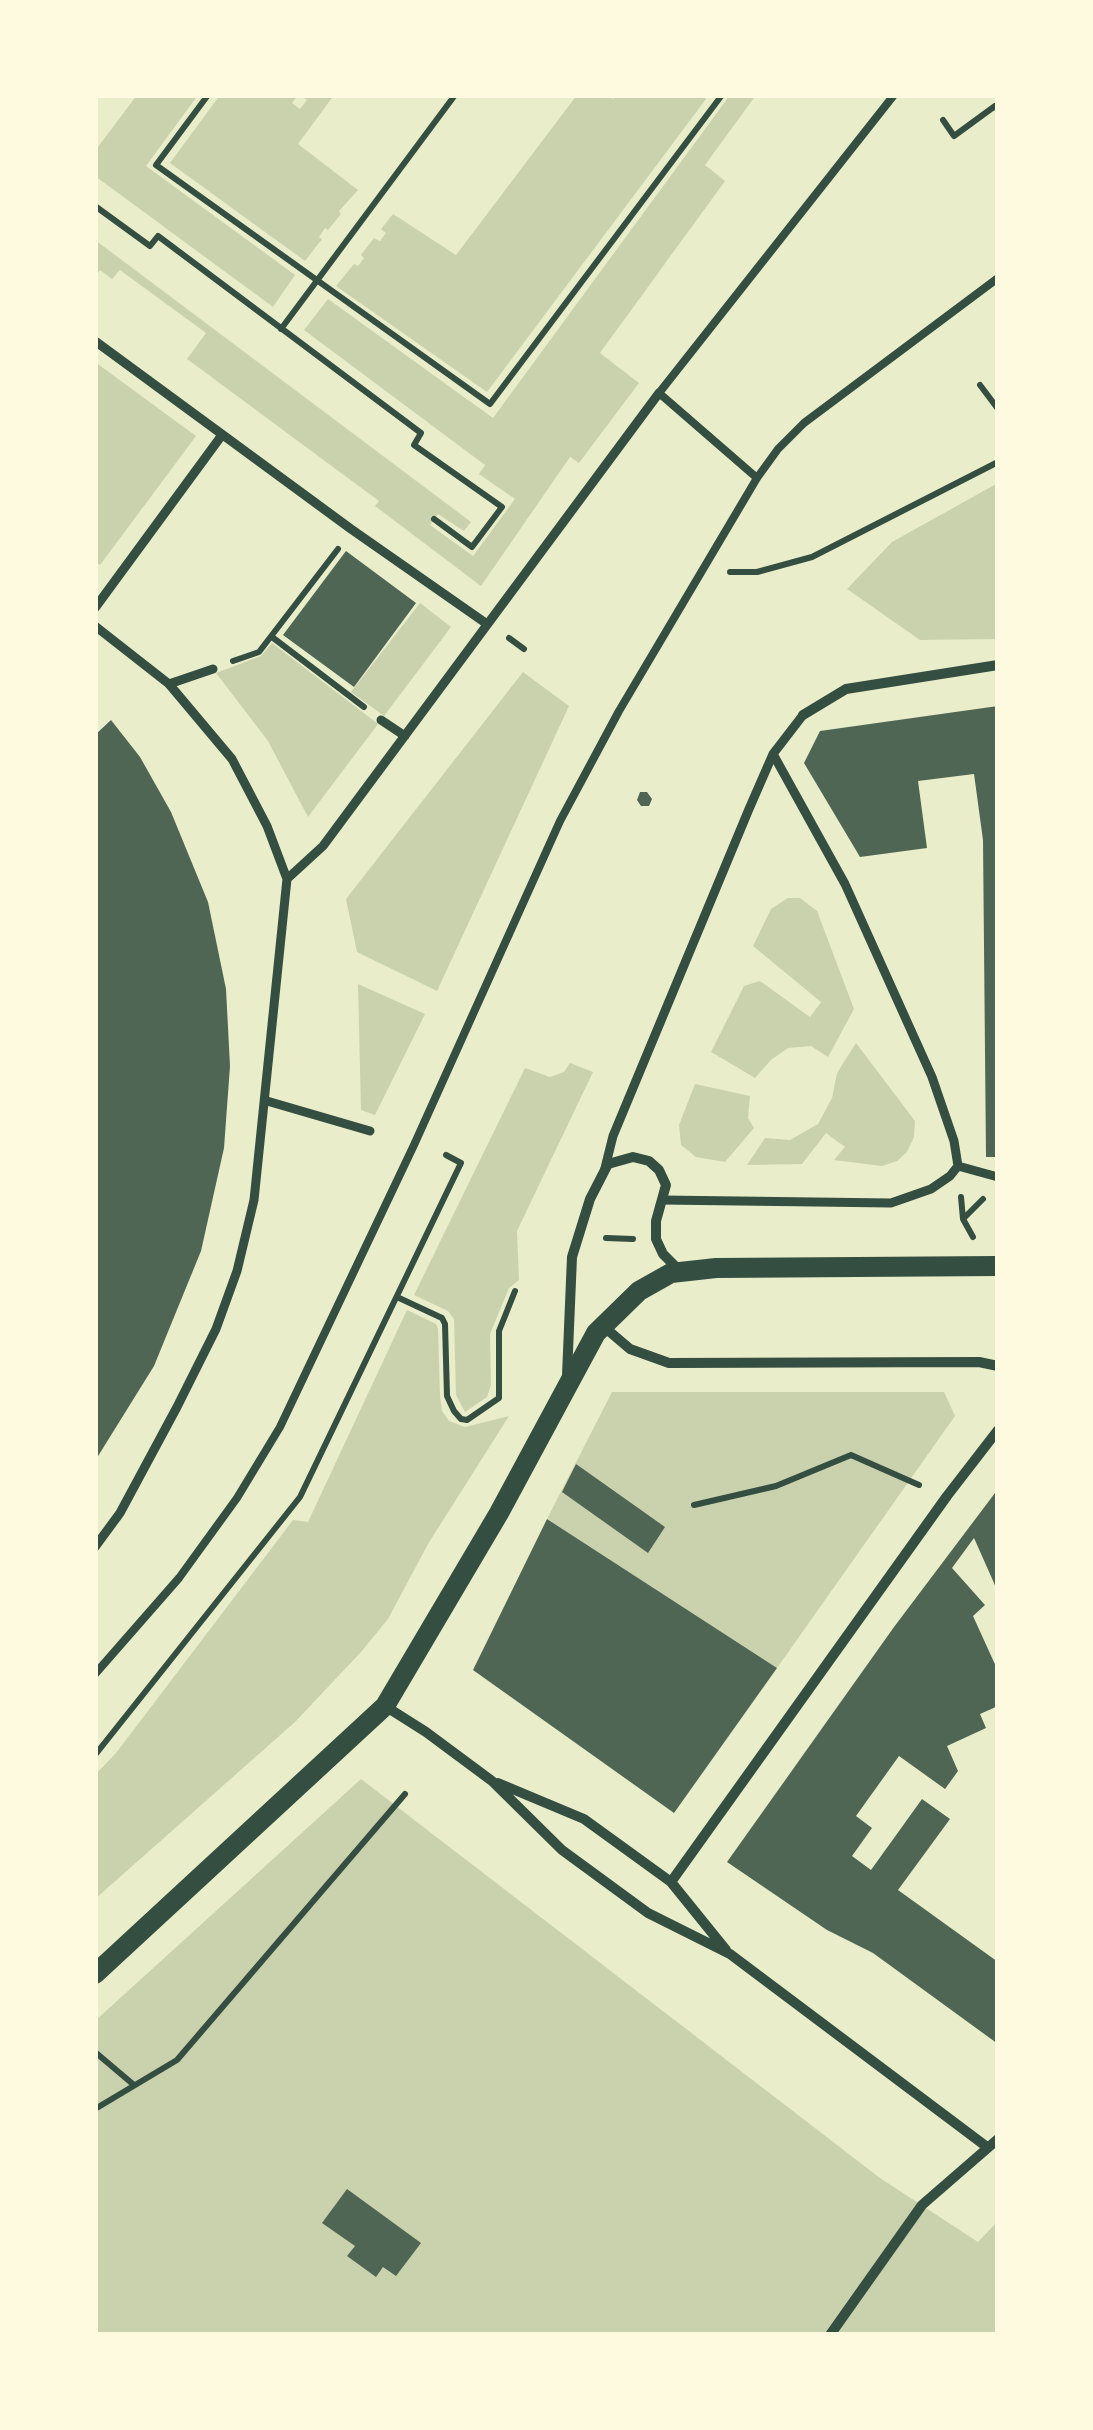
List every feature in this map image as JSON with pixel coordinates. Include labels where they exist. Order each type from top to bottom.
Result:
[{"type":"main road","points":[[95,1974],[384,1706],[500,1513],[566,1384],[602,1325],[625,1301],[672,1274],[776,1266],[998,1266]]},
{"type":"street","points":[[95,342],[351,530],[488,624]]},
{"type":"street","points":[[287,879],[324,846],[660,393]]},
{"type":"street","points":[[95,608],[222,435]]},
{"type":"street","points":[[95,626],[169,684],[232,759],[267,826],[287,879],[254,1200],[237,1272],[216,1329],[120,1513],[95,1547]]},
{"type":"street","points":[[566,1384],[572,1258],[590,1199],[773,754],[803,715],[846,690],[998,666]]},
{"type":"street","points":[[169,684],[213,669]]},
{"type":"street","points":[[381,720],[405,736]]},
{"type":"street","points":[[664,1195],[891,1203],[931,1189],[958,1166],[932,1076],[844,884],[773,754]]},
{"type":"street","points":[[266,1101],[370,1130]]},
{"type":"street","points":[[605,1168],[618,1158],[641,1158],[660,1170],[664,1195],[656,1221],[656,1239],[672,1274]]},
{"type":"street","points":[[958,1166],[998,1177]]},
{"type":"street","points":[[602,1325],[630,1349],[669,1362],[979,1362],[998,1366]]},
{"type":"street","points":[[671,1882],[998,1430]]},
{"type":"street","points":[[384,1706],[492,1780],[562,1850],[648,1913],[730,1954],[986,2148]]},
{"type":"street","points":[[492,1780],[584,1820],[671,1882],[730,1954]]},
{"type":"street","points":[[830,2335],[922,2205],[998,2139]]},
{"type":"lane","points":[[757,478],[660,393],[894,95]]},
{"type":"lane","points":[[95,1674],[203,1546],[280,1427],[414,1145],[560,821],[619,711],[757,478],[804,423],[998,278]]},
{"type":"path","points":[[208,95],[156,165],[490,404],[722,95]]},
{"type":"path","points":[[281,329],[455,95]]},
{"type":"path","points":[[944,120],[954,136],[995,106],[998,110]]},
{"type":"path","points":[[95,206],[150,246],[158,236],[422,433],[414,444],[502,507],[472,546],[434,519]]},
{"type":"path","points":[[980,385],[998,409]]},
{"type":"path","points":[[704,566],[733,573],[757,572],[812,557],[998,462]]},
{"type":"path","points":[[213,669],[259,652],[351,530]]},
{"type":"path","points":[[272,637],[381,720]]},
{"type":"path","points":[[95,1754],[300,1497],[461,1163],[446,1155]]},
{"type":"path","points":[[963,1219],[980,1199],[998,1200]]},
{"type":"path","points":[[599,1238],[634,1239]]},
{"type":"path","points":[[397,1297],[442,1318],[447,1396],[454,1412],[467,1420],[499,1398],[499,1331],[515,1291]]},
{"type":"path","points":[[694,1506],[776,1486],[851,1455],[919,1484]]},
{"type":"path","points":[[95,2109],[177,2060],[405,1794]]},
{"type":"path","points":[[95,2052],[134,2086]]},
{"type":"green space","points":[[137,95],[198,95],[146,166],[295,275],[273,307],[95,176],[95,151]]},
{"type":"green space","points":[[220,95],[298,95],[292,103],[300,109],[307,100],[300,95],[334,95],[298,144],[358,190],[328,230],[325,228],[319,237],[322,239],[305,261],[170,163]]},
{"type":"green space","points":[[577,95],[608,95],[613,99],[616,95],[702,95],[706,99],[487,392],[336,286],[354,264],[358,266],[374,238],[380,241],[386,233],[381,229],[393,214],[456,255]]},
{"type":"green space","points":[[730,95],[756,95],[705,165],[725,181],[600,353],[639,383],[579,463],[570,457],[481,586],[375,506],[379,501],[187,359],[206,333],[120,270],[112,279],[100,270],[95,276],[95,240],[471,522],[464,531],[438,514],[430,525],[473,556],[515,499],[479,474],[485,465],[304,330],[328,299],[493,418]]},
{"type":"green space","points":[[95,362],[196,436],[100,565],[95,562]]},
{"type":"green space","points":[[998,483],[998,639],[920,640],[847,589],[892,542]]},
{"type":"green space","points":[[420,603],[451,627],[384,716],[351,692]]},
{"type":"green space","points":[[272,643],[378,724],[308,817],[268,741],[216,673],[261,656]]},
{"type":"green space","points":[[523,672],[569,706],[437,991],[357,952],[346,899]]},
{"type":"green space","points":[[788,898],[800,898],[817,911],[854,1009],[828,1057],[811,1046],[788,1048],[755,1078],[711,1052],[744,986],[760,981],[810,1017],[821,1002],[753,946],[771,909]]},
{"type":"green space","points":[[358,984],[425,1014],[375,1115],[361,1110]]},
{"type":"green space","points":[[856,1043],[915,1121],[914,1137],[907,1152],[882,1166],[834,1160],[845,1147],[826,1133],[802,1164],[747,1165],[765,1138],[790,1140],[818,1124],[832,1098],[837,1073]]},
{"type":"green space","points":[[570,1063],[593,1072],[517,1231],[519,1280],[509,1288],[490,1334],[491,1385],[487,1397],[465,1412],[456,1395],[454,1319],[448,1311],[414,1295],[525,1068],[550,1077],[564,1072]]},
{"type":"green space","points":[[695,1084],[750,1096],[748,1118],[754,1128],[725,1162],[696,1157],[681,1145],[679,1125]]},
{"type":"green space","points":[[407,1310],[436,1324],[438,1329],[440,1396],[442,1411],[449,1421],[465,1427],[509,1416],[428,1544],[388,1619],[361,1652],[295,1722],[95,1899],[95,1775],[116,1753],[293,1520],[308,1522]]},
{"type":"green space","points":[[612,1392],[944,1392],[955,1416],[777,1668],[547,1519]]},
{"type":"green space","points":[[361,1779],[880,2178],[978,2242],[998,2221],[998,2335],[95,2335],[95,2021]]},
{"type":"building","points":[[346,551],[416,603],[354,687],[283,635]]},
{"type":"building","points":[[998,706],[998,1157],[986,1157],[983,840],[974,774],[918,781],[927,848],[860,857],[804,763],[820,731]]},
{"type":"building","points":[[111,720],[140,757],[171,812],[208,902],[226,989],[230,1066],[224,1148],[201,1251],[154,1366],[95,1461],[95,735]]},
{"type":"building","points":[[640,792],[647,792],[652,799],[649,806],[641,806],[637,800]]},
{"type":"building","points":[[576,1464],[665,1527],[648,1553],[562,1492]]},
{"type":"building","points":[[998,1489],[998,1592],[974,1538],[952,1568],[985,1605],[973,1616],[998,1671],[998,1706],[980,1714],[986,1728],[947,1746],[958,1771],[945,1789],[899,1756],[856,1816],[872,1828],[852,1856],[871,1870],[922,1799],[950,1819],[898,1890],[998,1962],[998,2044],[873,1953],[827,1930],[727,1862],[894,1627]]},
{"type":"building","points":[[547,1519],[777,1668],[674,1813],[473,1670]]},
{"type":"building","points":[[347,2189],[421,2243],[396,2276],[383,2267],[376,2277],[347,2256],[355,2246],[322,2223]]}]
